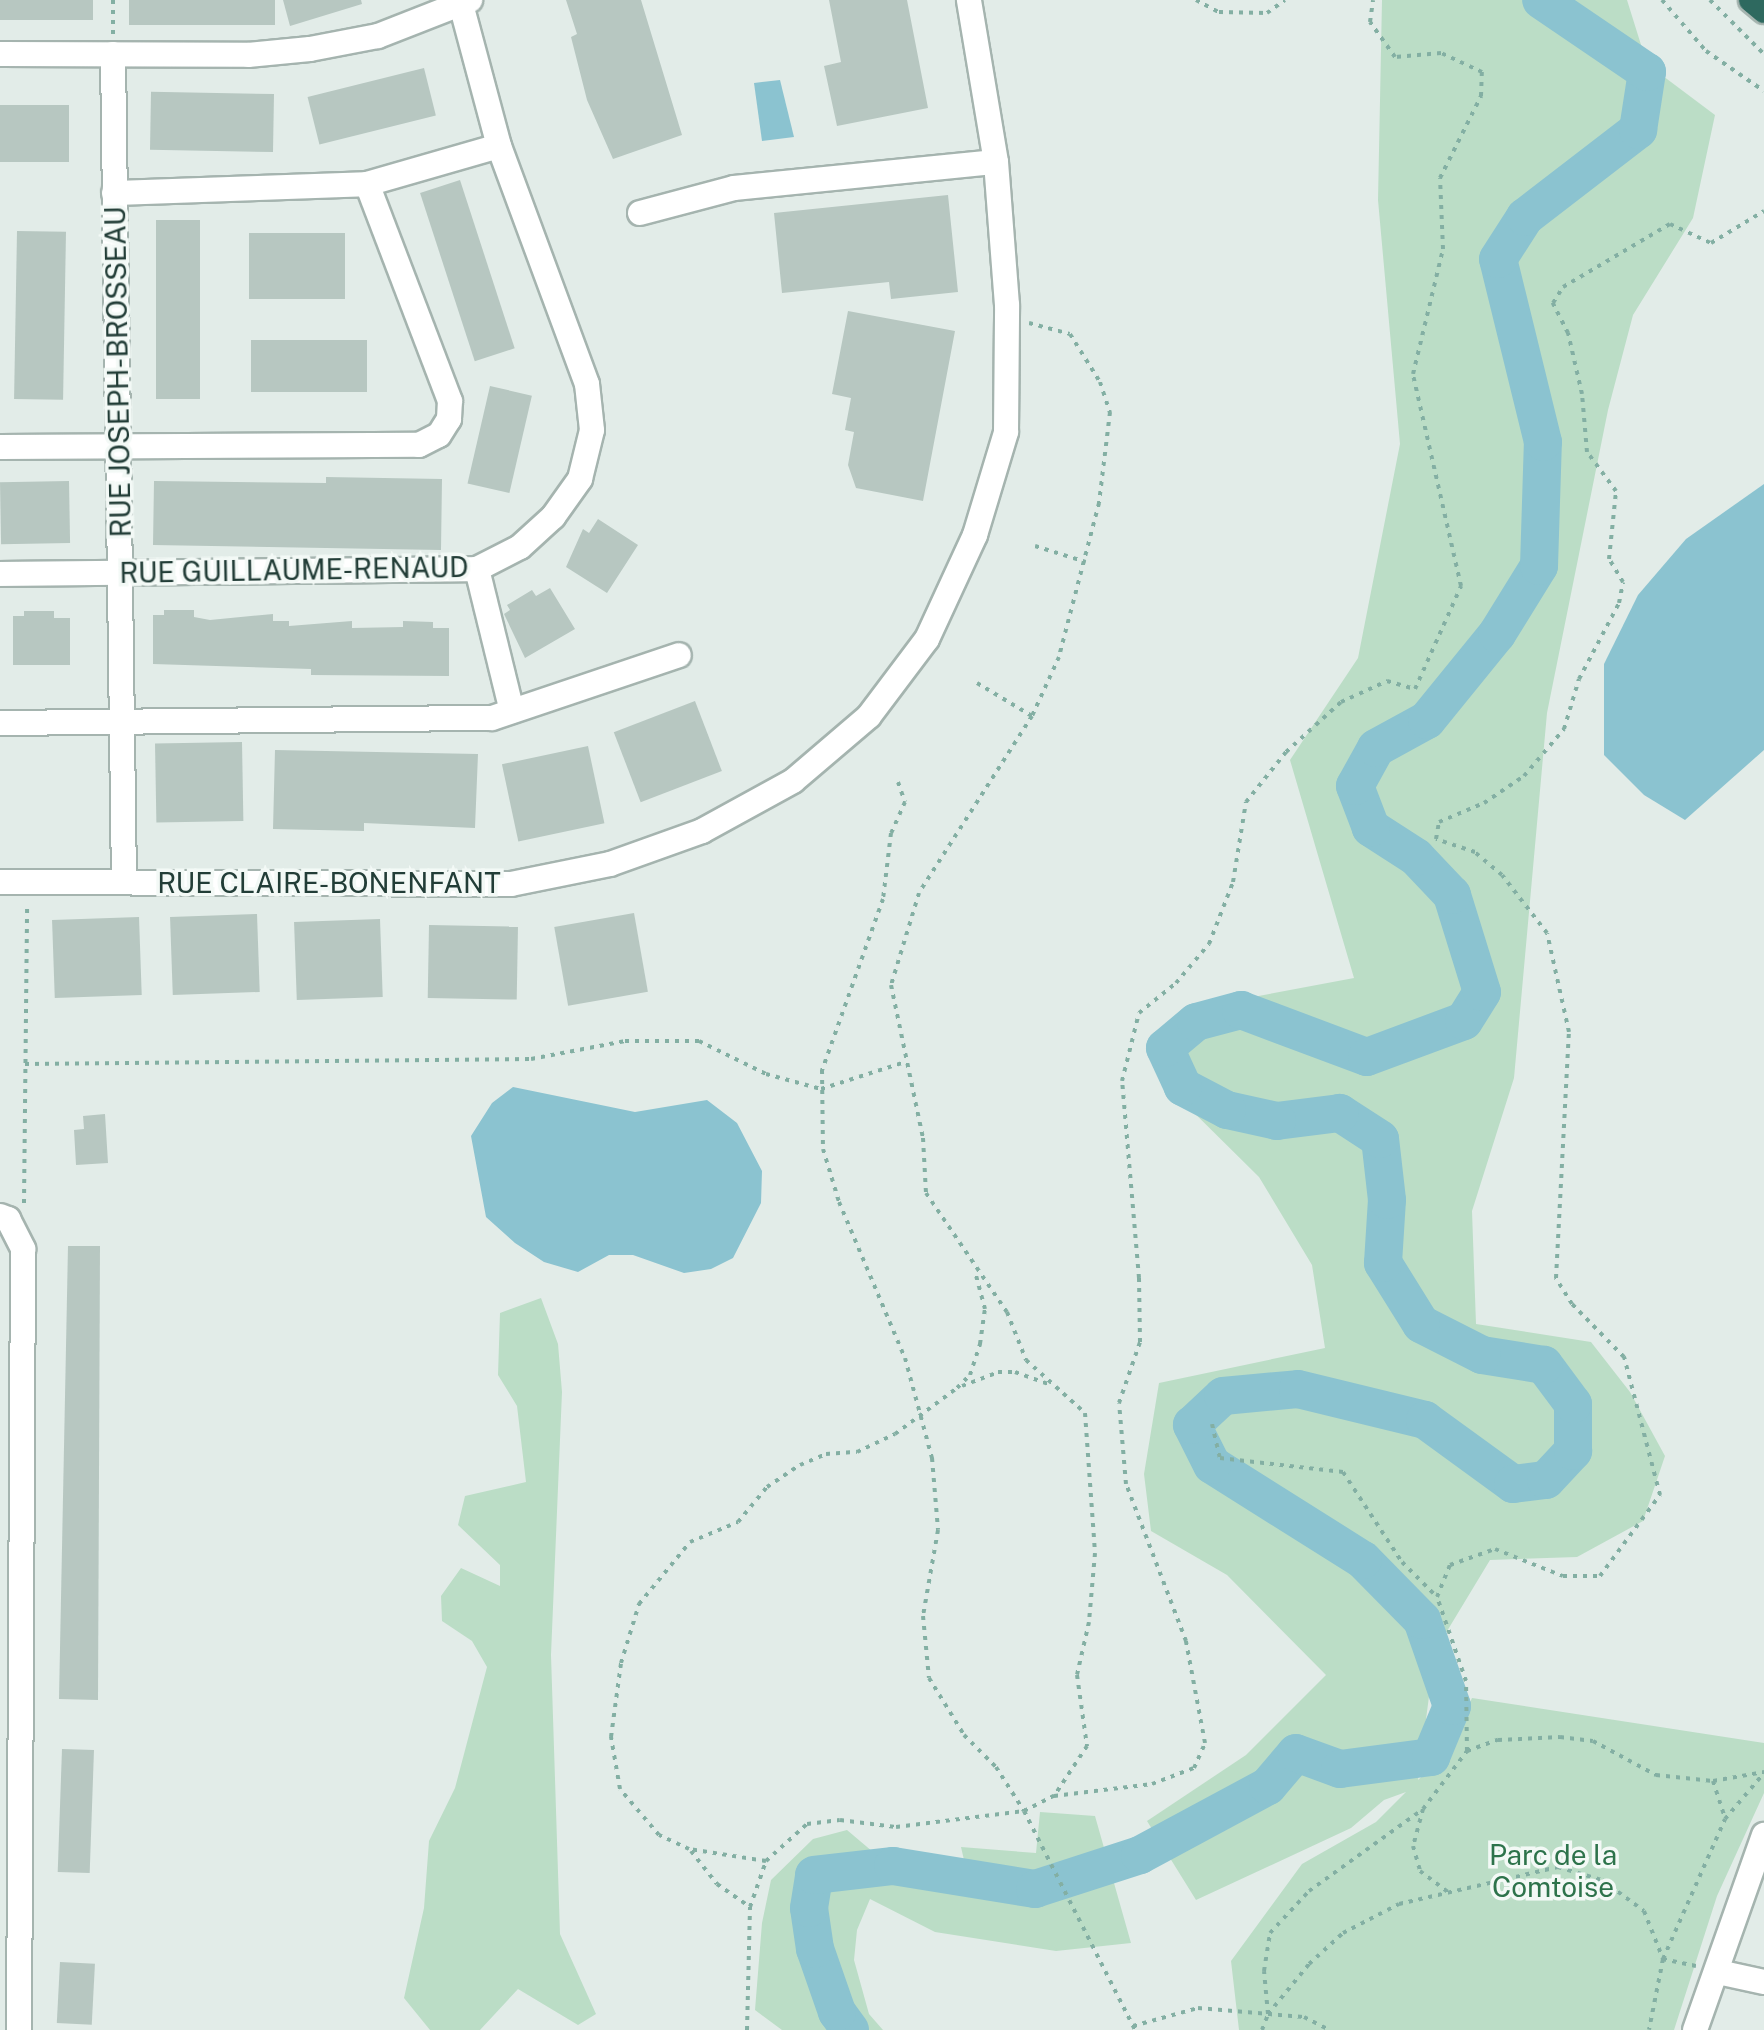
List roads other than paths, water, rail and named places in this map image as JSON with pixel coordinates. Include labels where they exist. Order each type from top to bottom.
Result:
[{"type":"highway","points":[[1751,0],[1764,11]]},
{"type":"street","name":"RUE CLAIRE-BONENFANT","points":[[0,882],[511,884],[610,864],[689,836],[793,781],[869,716],[927,639],[975,535],[1006,432],[1007,317],[996,162],[969,0]]},
{"type":"street","points":[[0,54],[248,55],[310,49],[378,36],[464,1]]},
{"type":"street","name":"RUE GUILLAUME-RENAUD","points":[[0,574],[477,569],[520,547],[553,517],[580,479],[592,430],[587,384],[499,146],[464,1]]},
{"type":"street","name":"RUE JOSEPH-BROSSEAU","points":[[113,54],[121,446],[124,882]]},
{"type":"street","points":[[114,193],[367,184],[499,146]]},
{"type":"street","points":[[640,213],[734,188],[996,162]]},
{"type":"street","points":[[0,447],[419,445],[439,435],[449,419],[450,401],[367,184]]},
{"type":"street","points":[[477,569],[512,711]]},
{"type":"street","points":[[0,723],[492,718],[679,655]]},
{"type":"street","points":[[12,1230],[16,2030]]},
{"type":"street","points":[[1695,2030],[1764,1835]]},
{"type":"street","points":[[1718,1972],[1764,1982]]},
{"type":"water","points":[[780,80],[794,137],[762,141],[754,83]]},
{"type":"water","points":[[1764,484],[1764,750],[1685,820],[1644,795],[1604,755],[1604,664],[1638,595],[1686,539]]},
{"type":"water","points":[[513,1087],[635,1112],[707,1100],[737,1123],[762,1171],[761,1203],[733,1258],[711,1269],[684,1273],[633,1255],[609,1255],[578,1272],[544,1262],[515,1243],[486,1217],[471,1136],[492,1103]]},
{"type":"waterway","points":[[850,2030],[837,2012],[815,1949],[809,1908],[814,1875],[893,1866],[1035,1889],[1140,1855],[1268,1786],[1296,1753],[1340,1769],[1431,1757],[1452,1706],[1422,1620],[1363,1560],[1212,1465],[1192,1425],[1223,1396],[1298,1389],[1425,1420],[1513,1484],[1546,1480],[1573,1451],[1573,1404],[1544,1365],[1482,1355],[1421,1324],[1383,1263],[1387,1200],[1380,1139],[1340,1113],[1277,1121],[1227,1110],[1183,1087],[1165,1048],[1196,1022],[1241,1010],[1367,1057],[1464,1021],[1482,992],[1452,895],[1416,857],[1371,828],[1355,786],[1376,748],[1427,720],[1497,634],[1539,566],[1543,442],[1498,259],[1525,217],[1638,130],[1647,72],[1541,0]]},
{"type":"park label","name":"Parc de la Comtoise","points":[[1553,1871]]}]
